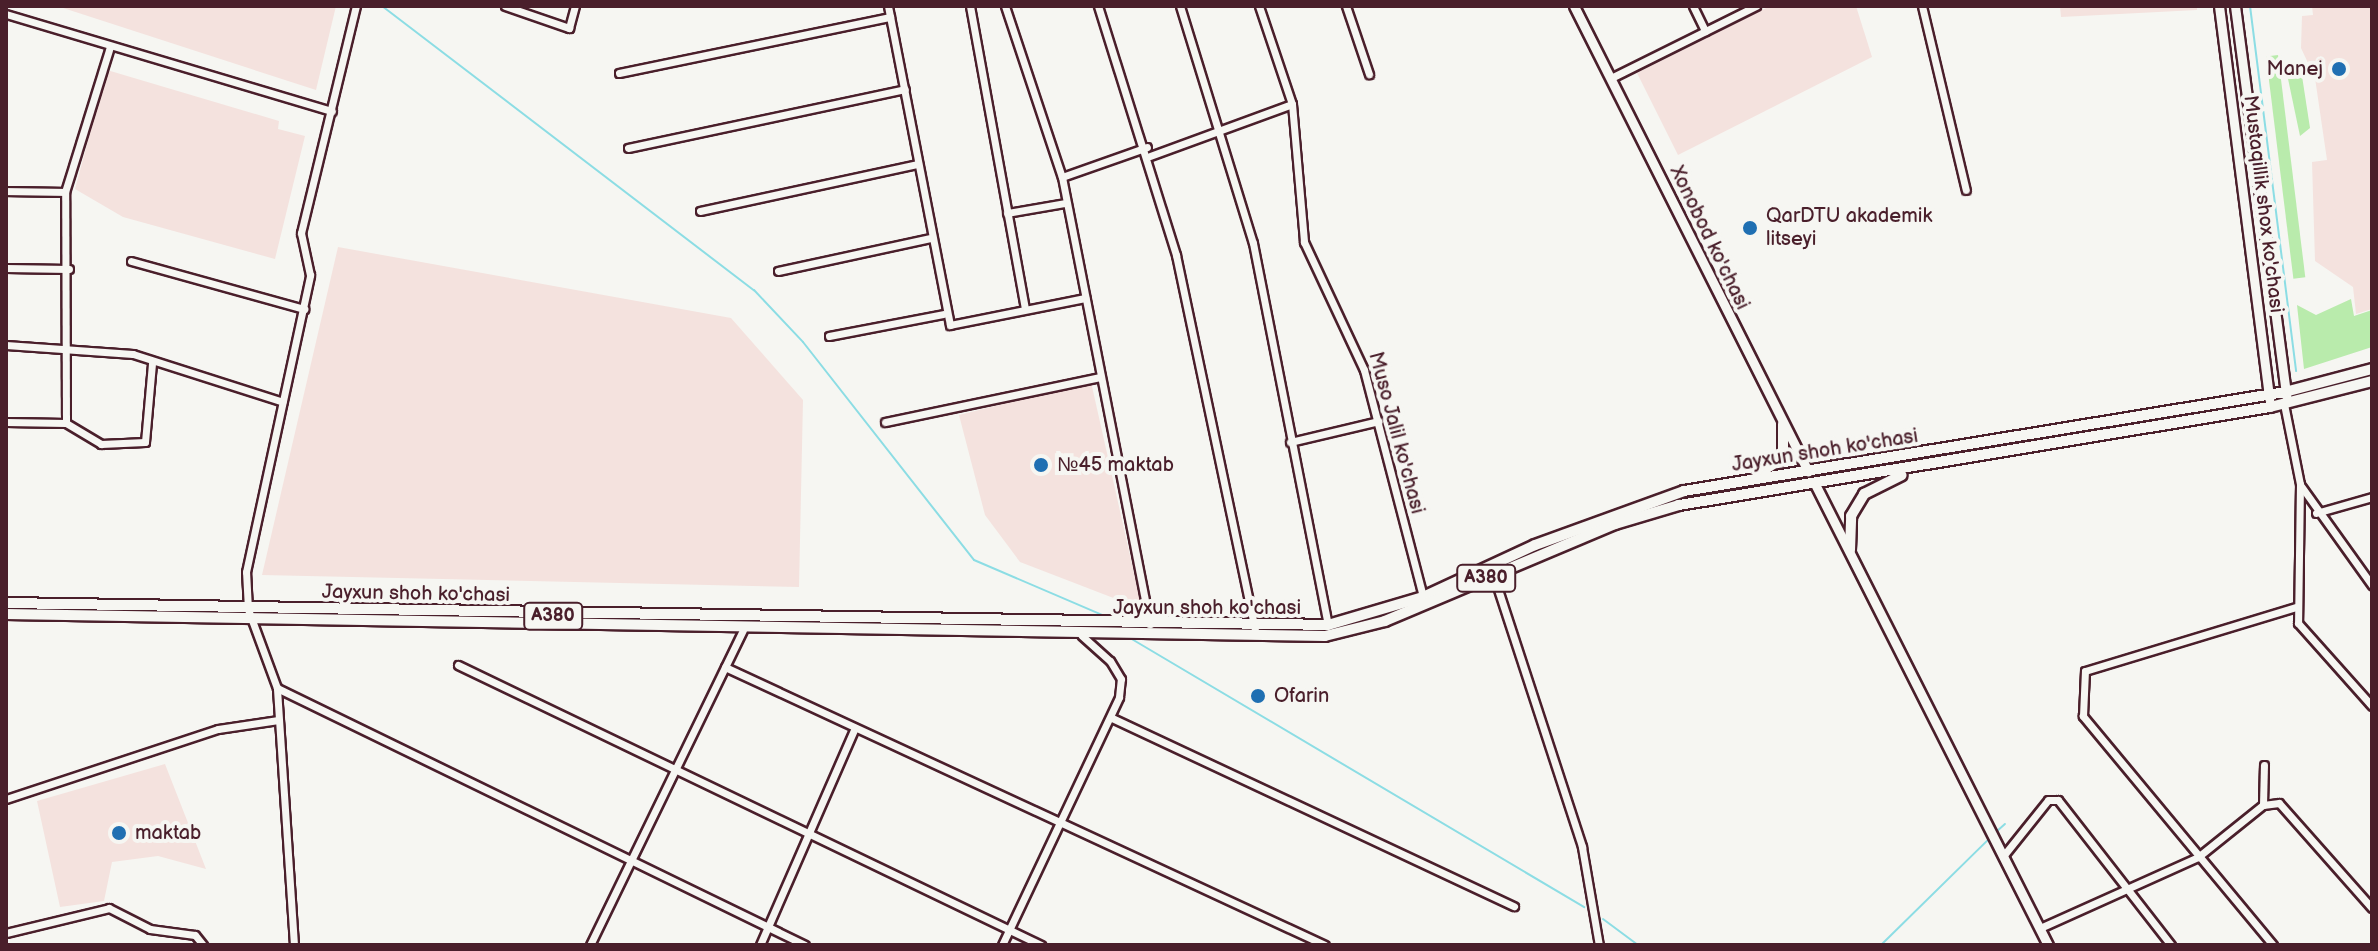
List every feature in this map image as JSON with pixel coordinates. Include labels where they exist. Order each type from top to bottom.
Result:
[{"type":"highway","name":"Jayxun shoh ko'chasi","points":[[6,614],[250,614],[1100,625],[1151,632],[1325,636],[1385,621],[1493,574],[1679,505],[1916,469],[2270,407],[2372,369]]},
{"type":"highway","name":"Jayxun shoh ko'chasi","points":[[6,603],[743,630],[1082,636],[1328,625],[1423,597],[1612,514],[1727,483],[2268,395],[2285,400],[2372,381]]},
{"type":"highway","points":[[1727,483],[1775,467],[1783,458],[1783,424]]},
{"type":"highway","points":[[1850,550],[1851,516],[1864,494],[1916,469]]},
{"type":"main road","name":"Xonobod ko'chasi","points":[[1574,6],[1808,471]]},
{"type":"main road","name":"Mustaqillik shox ko'chasi","points":[[2219,6],[2270,407]]},
{"type":"main road","name":"Mustaqillik shox ko'chasi","points":[[2235,6],[2285,400]]},
{"type":"main road","points":[[1815,484],[2048,945]]},
{"type":"street","points":[[294,945],[277,688],[250,614],[252,528],[310,275],[301,233],[356,6]]},
{"type":"street","points":[[505,6],[569,28],[575,6]]},
{"type":"street","points":[[888,6],[943,314],[958,326],[1085,298]]},
{"type":"street","points":[[970,6],[1025,309]]},
{"type":"street","points":[[1005,6],[1062,177],[1151,632]]},
{"type":"street","points":[[1098,6],[1150,156],[1255,629]]},
{"type":"street","points":[[1180,6],[1221,129],[1253,243],[1328,625]]},
{"type":"street","name":"Muso Jalil ko'chasi","points":[[1259,6],[1292,104],[1304,242],[1356,347],[1379,421],[1423,597]]},
{"type":"street","points":[[1346,6],[1369,74]]},
{"type":"street","points":[[1693,6],[1705,31]]},
{"type":"street","points":[[1611,78],[1756,6]]},
{"type":"street","points":[[1922,6],[1966,190]]},
{"type":"street","points":[[6,14],[332,111]]},
{"type":"street","points":[[619,73],[890,17]]},
{"type":"street","points":[[66,423],[69,269],[65,192],[110,47]]},
{"type":"street","points":[[628,148],[905,89]]},
{"type":"street","points":[[1150,156],[1292,104]]},
{"type":"street","points":[[1062,177],[1147,147]]},
{"type":"street","points":[[700,211],[918,164]]},
{"type":"street","points":[[6,191],[65,192]]},
{"type":"street","points":[[1007,213],[1065,203]]},
{"type":"street","points":[[778,271],[930,238]]},
{"type":"street","points":[[131,261],[304,309]]},
{"type":"street","points":[[6,268],[69,269]]},
{"type":"street","points":[[829,336],[943,314]]},
{"type":"street","points":[[6,345],[68,346],[152,363],[283,402]]},
{"type":"street","points":[[6,422],[66,423],[101,444],[145,442],[152,363]]},
{"type":"street","points":[[885,422],[1100,377]]},
{"type":"street","points":[[2285,400],[2300,484],[2295,607],[2298,623],[2372,706]]},
{"type":"street","points":[[1290,442],[1379,421]]},
{"type":"street","name":"Xonobod ko'chasi","points":[[1808,471],[1815,484]]},
{"type":"street","points":[[2300,484],[2316,513],[2372,585]]},
{"type":"street","points":[[2316,513],[2372,497]]},
{"type":"street","points":[[1493,574],[1582,847],[1599,945]]},
{"type":"street","points":[[2273,945],[2083,716],[2085,671],[2295,607]]},
{"type":"street","points":[[590,945],[743,630]]},
{"type":"street","points":[[1002,945],[1112,718],[1121,679],[1082,636]]},
{"type":"street","points":[[458,665],[664,760],[675,773],[806,837],[1041,945]]},
{"type":"street","points":[[725,667],[1325,945]]},
{"type":"street","points":[[277,688],[628,863],[805,945]]},
{"type":"street","points":[[1112,718],[1514,906]]},
{"type":"street","points":[[6,799],[218,729],[278,720]]},
{"type":"street","points":[[760,945],[855,728]]},
{"type":"street","points":[[2263,805],[2264,765]]},
{"type":"street","points":[[2004,855],[2052,798],[2171,945]]},
{"type":"street","points":[[2040,928],[2198,857],[2263,805],[2289,807],[2372,908]]},
{"type":"street","points":[[6,933],[109,908],[150,929],[195,935],[203,945]]},
{"type":"shaded area","points":[[57,6],[336,6],[316,90]]},
{"type":"shaded area","points":[[1770,6],[1856,6],[1872,57],[1678,155],[1637,73]]},
{"type":"shaded area","points":[[2060,6],[2197,6],[2197,10],[2061,17]]},
{"type":"shaded area","points":[[2312,6],[2372,6],[2372,309],[2356,314],[2353,287],[2315,261],[2312,162],[2327,160],[2315,78],[2301,48],[2302,16],[2313,15]]},
{"type":"shaded area","points":[[107,70],[279,121],[278,129],[305,136],[275,259],[123,217],[75,189]]},
{"type":"shaded area","points":[[338,247],[731,318],[803,400],[799,587],[262,575]]},
{"type":"shaded area","name":"№45 maktab","points":[[1091,382],[1142,609],[1020,562],[985,515],[959,415]]},
{"type":"shaded area","name":"maktab","points":[[165,764],[206,869],[158,856],[112,862],[104,901],[60,907],[37,801]]},
{"type":"green space","points":[[2278,55],[2305,277],[2293,279],[2266,56]]},
{"type":"green space","points":[[2300,63],[2310,128],[2300,136],[2287,74]]},
{"type":"green space","points":[[2351,299],[2354,316],[2372,310],[2372,347],[2304,369],[2297,305],[2316,315]]},
{"type":"waterway","points":[[382,6],[754,290],[803,342],[974,560],[1107,617]]},
{"type":"waterway","points":[[2250,6],[2296,371]]},
{"type":"waterway","points":[[1130,638],[1584,907]]},
{"type":"waterway","points":[[1996,832],[2005,824]]},
{"type":"waterway","points":[[1881,945],[1988,840]]},
{"type":"waterway","points":[[1603,919],[1638,945]]},
{"type":"place","name":"Manej","points":[[2339,69]]},
{"type":"place","name":"QarDTU akademik litseyi","points":[[1750,228]]},
{"type":"place","name":"№45 maktab","points":[[1041,465]]},
{"type":"place","name":"Ofarin","points":[[1258,696]]},
{"type":"place","name":"maktab","points":[[119,833]]}]
